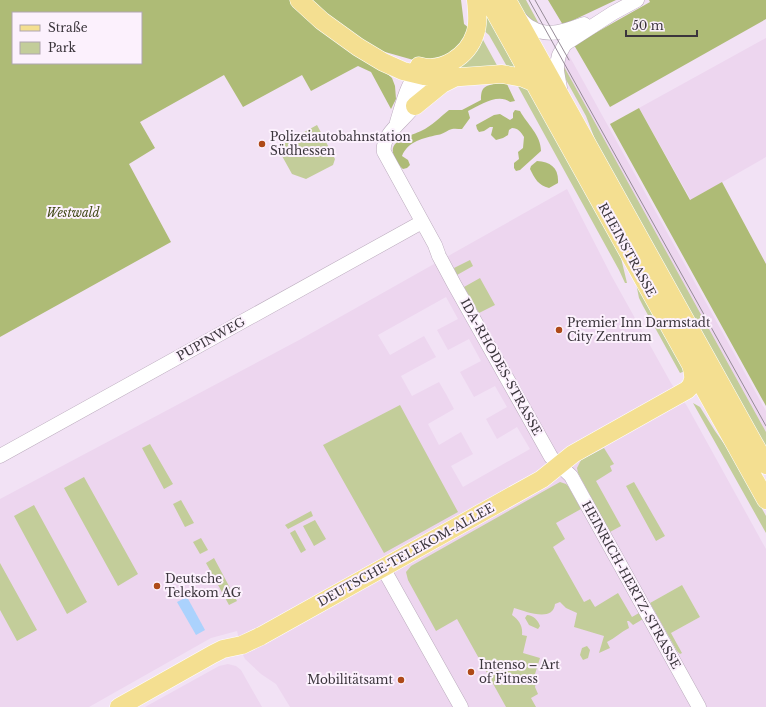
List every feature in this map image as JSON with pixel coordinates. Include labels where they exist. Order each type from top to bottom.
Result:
[{"type":"main road","points":[[358,47],[420,72],[445,65],[457,59],[465,52],[473,40],[477,28],[478,14],[476,0]]},
{"type":"main road","name":"RHEINSTRASSE","points":[[488,0],[766,500]]},
{"type":"main road","name":"RHEINSTRASSE","points":[[507,0],[562,96],[766,465]]},
{"type":"main road","points":[[300,1],[322,21],[358,47],[392,67],[454,78],[502,74],[523,78],[535,83]]},
{"type":"main road","points":[[409,104],[454,78]]},
{"type":"main road","name":"DEUTSCHE-TELEKOM-ALLEE","points":[[119,707],[223,649],[242,645],[261,636],[542,479],[572,454],[687,390],[692,384],[693,380],[691,365]]},
{"type":"street","points":[[562,96],[556,72],[562,48],[568,42],[613,13],[637,0]]},
{"type":"street","points":[[516,16],[531,28],[539,31],[554,33],[569,30],[613,13]]},
{"type":"street","points":[[392,67],[409,104]]},
{"type":"street","points":[[420,72],[422,88],[409,104],[396,126],[384,142],[384,152],[422,222]]},
{"type":"street","name":"IDA-RHODES-STRASSE","points":[[422,222],[550,457],[559,465]]},
{"type":"street","name":"PUPINWEG","points":[[0,456],[422,222]]},
{"type":"street","name":"HEINRICH-HERTZ-STRASSE","points":[[559,465],[567,471],[570,476],[700,707]]},
{"type":"street","points":[[383,568],[461,707]]},
{"type":"shaded area","points":[[766,38],[766,157],[691,200],[639,108]]},
{"type":"shaded area","points":[[566,50],[766,411],[766,432],[562,63]]},
{"type":"shaded area","points":[[567,189],[611,275],[671,383],[687,406],[766,549],[766,707],[290,707],[276,684],[261,674],[245,659],[237,631],[211,638],[89,707],[0,707],[0,499],[301,339]],"holes":[[[446,297],[458,319],[437,330],[448,350],[469,339],[481,361],[460,372],[474,397],[495,386],[507,407],[486,419],[497,439],[517,427],[530,449],[463,487],[451,466],[473,454],[461,432],[439,445],[428,424],[454,409],[446,394],[439,382],[412,396],[401,376],[436,357],[424,336],[390,355],[378,335]],[[682,585],[700,617],[671,633],[682,653],[650,603]]]},
{"type":"shaded area","points":[[228,664],[236,666],[241,670],[262,707],[145,707],[219,666]]},
{"type":"green space","name":"Westwald","points":[[0,0],[461,0],[464,24],[470,29],[459,48],[442,59],[417,61],[378,50],[384,71],[392,78],[395,86],[396,99],[391,109],[371,72],[358,66],[311,91],[302,75],[243,107],[224,75],[140,122],[155,148],[129,164],[171,242],[0,337]]},
{"type":"green space","points":[[517,0],[526,0],[540,26],[526,16]]},
{"type":"green space","points":[[548,0],[616,0],[563,25]]},
{"type":"green space","points":[[649,0],[766,0],[766,19],[610,107],[574,45],[650,2]]},
{"type":"green space","points":[[483,9],[518,73],[509,70],[489,35],[481,28]]},
{"type":"green space","points":[[482,38],[499,69],[451,69]]},
{"type":"green space","points":[[562,63],[766,432],[766,449],[596,142],[586,116],[565,78]]},
{"type":"green space","points":[[515,81],[529,91],[616,247],[621,258],[627,283],[625,283]]},
{"type":"green space","points":[[498,83],[507,84],[515,101],[510,102],[495,99],[483,103],[468,111],[470,118],[462,129],[451,129],[442,134],[417,141],[408,147],[402,156],[408,160],[410,165],[403,169],[400,166],[394,156],[393,151],[397,142],[425,129],[449,110],[462,110],[481,100],[482,92],[485,87]]},
{"type":"green space","points":[[639,108],[690,200],[722,182],[766,264],[766,406],[610,124]]},
{"type":"green space","points":[[515,110],[520,111],[533,130],[539,140],[541,151],[520,170],[516,171],[514,168],[514,163],[519,159],[518,152],[523,148],[524,137],[520,132],[512,128],[509,130],[508,135],[496,140],[491,135],[493,127],[479,132],[476,125],[494,115],[500,114],[510,120],[513,118],[513,113]]},
{"type":"green space","points":[[317,125],[335,159],[333,165],[306,179],[292,174],[277,147]]},
{"type":"green space","points":[[537,161],[550,164],[553,167],[557,173],[558,183],[549,188],[537,181],[530,169],[531,166]]},
{"type":"green space","points":[[470,260],[473,266],[457,275],[454,268]]},
{"type":"green space","points":[[480,278],[495,305],[479,313],[464,287]]},
{"type":"green space","points":[[636,283],[685,371],[680,373],[639,298]]},
{"type":"green space","points":[[693,403],[700,407],[732,455],[766,516],[766,533]]},
{"type":"green space","points":[[400,405],[458,512],[384,553],[323,445]]},
{"type":"green space","points":[[150,444],[173,484],[164,489],[142,448]]},
{"type":"green space","points":[[604,448],[614,464],[610,466],[612,471],[596,481],[621,526],[610,532],[578,473],[577,468],[581,460]]},
{"type":"green space","points":[[84,477],[138,574],[118,586],[64,488]]},
{"type":"green space","points":[[560,482],[568,486],[581,509],[556,523],[565,539],[553,547],[584,602],[590,599],[595,607],[618,593],[632,617],[639,613],[643,619],[633,625],[627,621],[629,628],[607,642],[610,648],[599,653],[604,636],[574,627],[577,613],[566,608],[560,602],[555,604],[553,610],[549,613],[544,614],[531,613],[514,608],[512,615],[520,624],[522,635],[527,636],[523,653],[540,658],[535,674],[538,675],[535,687],[538,694],[531,698],[536,707],[506,707],[457,619],[436,631],[408,580],[406,572],[411,566]]},
{"type":"green space","points":[[634,482],[665,536],[656,541],[626,486]]},
{"type":"green space","points":[[181,500],[194,523],[185,527],[173,504]]},
{"type":"green space","points":[[34,505],[87,602],[67,614],[14,516]]},
{"type":"green space","points":[[311,511],[313,516],[288,529],[285,525]]},
{"type":"green space","points":[[315,520],[326,539],[314,546],[303,526]]},
{"type":"green space","points":[[295,530],[306,550],[301,553],[290,533]]},
{"type":"green space","points":[[201,538],[208,550],[200,554],[193,542]]},
{"type":"green space","points":[[214,558],[237,601],[229,605],[206,563]]},
{"type":"green space","points":[[0,563],[37,630],[17,641],[0,610]]},
{"type":"green space","points":[[682,585],[700,617],[671,633],[682,653],[680,654],[650,603]]},
{"type":"green space","points":[[527,615],[537,620],[540,626],[538,629],[529,625],[525,618]]},
{"type":"green space","points":[[587,646],[590,650],[588,658],[583,660],[580,655],[582,648]]},
{"type":"water","points":[[187,597],[205,630],[196,635],[177,602]]},
{"type":"tram line","points":[[529,0],[766,426]]},
{"type":"tram line","points":[[535,0],[569,60]]},
{"type":"place","name":"Polizeiautobahnstation Südhessen","points":[[262,144]]},
{"type":"place","name":"Premier Inn Darmstadt City Zentrum","points":[[559,330]]},
{"type":"place","name":"Deutsche Telekom AG","points":[[157,586]]},
{"type":"place","name":"Intenso – Art of Fitness","points":[[471,672]]},
{"type":"place","name":"Mobilitätsamt","points":[[401,680]]}]
